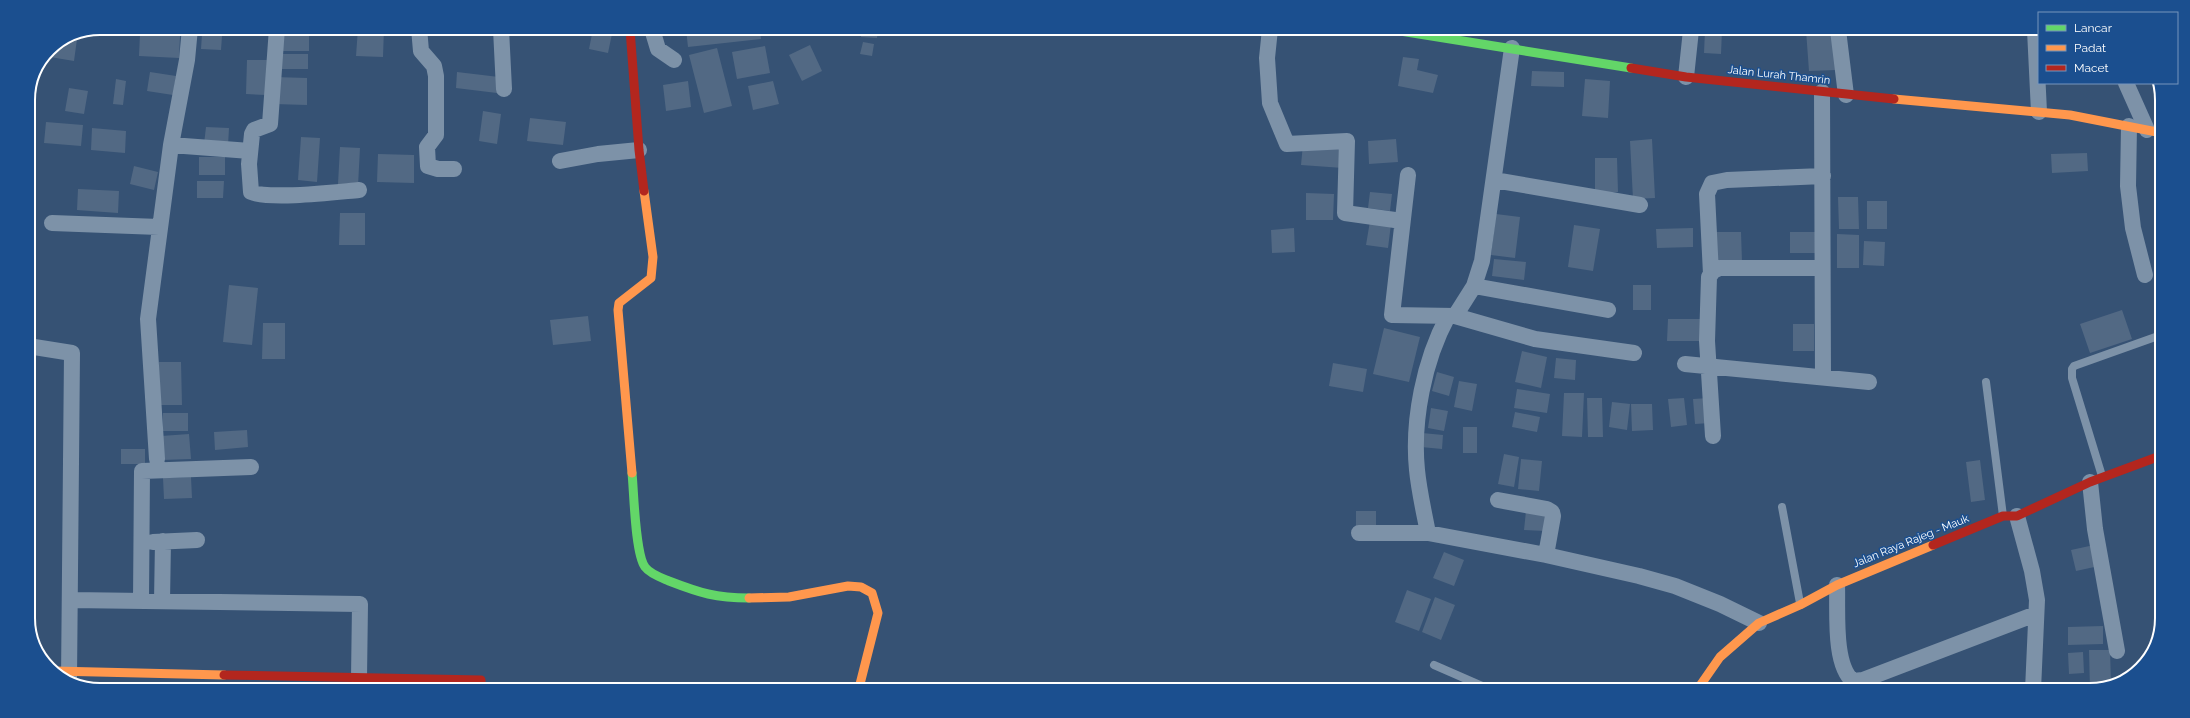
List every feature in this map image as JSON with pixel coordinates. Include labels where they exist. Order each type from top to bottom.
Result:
[{"type":"street","points":[[157,459],[148,319],[159,227],[187,60],[189,35]]},
{"type":"street","points":[[276,35],[270,124],[266,127],[254,130],[250,150],[251,192],[256,194],[313,194],[359,190]]},
{"type":"street","points":[[420,35],[421,51],[434,66],[436,76],[436,135],[427,147],[428,166],[438,169],[454,169]]},
{"type":"street","points":[[501,35],[504,89]]},
{"type":"street","points":[[630,35],[639,150],[653,257],[653,270],[651,278],[619,303],[618,310],[639,549],[645,567],[658,576],[702,594],[726,598],[789,597],[848,586],[861,587],[872,593],[878,613],[860,683]]},
{"type":"street","points":[[654,35],[658,50],[674,60]]},
{"type":"street","points":[[1269,35],[1267,58],[1270,103],[1287,144],[1347,141],[1345,212],[1402,221]]},
{"type":"street","name":"Jalan Lurah Thamrin","points":[[1427,35],[1686,77],[1846,95],[2039,112],[2154,131]]},
{"type":"street","points":[[1686,77],[1690,35]]},
{"type":"street","points":[[1839,35],[1846,95]]},
{"type":"street","points":[[2036,35],[2039,112]]},
{"type":"street","points":[[1428,533],[1417,469],[1418,414],[1430,358],[1451,316],[1474,286],[1482,261],[1512,48]]},
{"type":"street","points":[[2127,84],[2154,131]]},
{"type":"street","points":[[1822,92],[1823,377]]},
{"type":"street","points":[[2129,126],[2129,193],[2133,228],[2145,275]]},
{"type":"street","points":[[172,145],[250,150]]},
{"type":"street","points":[[560,161],[598,154],[639,150]]},
{"type":"street","points":[[1408,175],[1392,315],[1451,316],[1535,339],[1634,353]]},
{"type":"street","points":[[1713,436],[1707,341],[1709,277],[1711,274],[1707,194],[1712,183],[1728,180],[1823,176]]},
{"type":"street","points":[[1494,180],[1640,206]]},
{"type":"street","points":[[52,223],[159,227]]},
{"type":"street","points":[[1711,274],[1720,268],[1822,268]]},
{"type":"street","points":[[1474,286],[1608,310]]},
{"type":"street","points":[[35,347],[72,353],[71,600],[64,672]]},
{"type":"street","points":[[1685,364],[1869,382]]},
{"type":"street","name":"Jalan Raya Rajeg - Mauk","points":[[1702,683],[1720,657],[1759,623],[1800,605],[1837,585],[2096,480],[2155,458]]},
{"type":"street","points":[[141,601],[142,471],[250,467]]},
{"type":"street","points":[[2096,480],[2095,529],[2117,651]]},
{"type":"street","points":[[1498,500],[1546,509],[1552,512],[1553,516],[1546,555]]},
{"type":"street","points":[[2010,516],[2032,571],[2037,600],[2033,683]]},
{"type":"street","points":[[1359,533],[1428,533],[1546,555],[1675,586],[1720,604],[1759,623]]},
{"type":"street","points":[[142,542],[197,540]]},
{"type":"street","points":[[162,601],[163,541]]},
{"type":"street","points":[[1837,585],[1839,650],[1846,674],[1853,681],[1863,680],[2036,614]]},
{"type":"street","points":[[71,600],[360,604],[349,681]]},
{"type":"street","points":[[68,674],[140,680],[277,682],[349,681],[412,683],[481,680],[481,683]]},
{"type":"lane","points":[[2096,480],[2072,378],[2072,369],[2074,366],[2155,336]]},
{"type":"lane","points":[[1986,382],[2010,516]]},
{"type":"lane","points":[[1782,507],[1800,605]]},
{"type":"lane","points":[[1434,665],[1475,683]]},
{"type":"building","points":[[140,35],[180,36],[179,58],[139,56]]},
{"type":"building","points":[[202,35],[222,36],[221,50],[201,49]]},
{"type":"building","points":[[278,35],[309,35],[309,51],[277,51]]},
{"type":"building","points":[[358,35],[384,35],[383,57],[356,56]]},
{"type":"building","points":[[592,35],[612,35],[608,53],[589,49]]},
{"type":"building","points":[[687,35],[761,35],[761,39],[688,47]]},
{"type":"building","points":[[861,35],[877,35],[877,38],[861,37]]},
{"type":"building","points":[[1705,35],[1722,35],[1721,54],[1704,53]]},
{"type":"building","points":[[1806,35],[1833,35],[1836,70],[1809,71]]},
{"type":"building","points":[[77,39],[74,61],[51,57],[64,46]]},
{"type":"building","points":[[863,42],[874,44],[872,56],[860,54]]},
{"type":"building","points":[[810,45],[822,71],[802,81],[789,55]]},
{"type":"building","points":[[765,46],[770,73],[737,79],[732,52]]},
{"type":"building","points":[[717,48],[732,106],[704,113],[689,55]]},
{"type":"building","points":[[278,54],[308,54],[308,69],[278,69]]},
{"type":"building","points":[[1403,57],[1419,59],[1417,70],[1438,75],[1433,93],[1398,86]]},
{"type":"building","points":[[247,60],[267,60],[266,95],[246,94]]},
{"type":"building","points":[[1532,71],[1564,72],[1564,87],[1531,86]]},
{"type":"building","points":[[150,72],[176,76],[173,95],[147,91]]},
{"type":"building","points":[[457,72],[499,77],[497,93],[456,88]]},
{"type":"building","points":[[274,77],[307,78],[307,105],[274,104]]},
{"type":"building","points":[[116,79],[126,81],[123,105],[113,104]]},
{"type":"building","points":[[1585,79],[1610,81],[1608,118],[1582,116]]},
{"type":"building","points":[[688,81],[691,107],[666,111],[663,85]]},
{"type":"building","points":[[773,81],[779,104],[753,110],[748,86]]},
{"type":"building","points":[[69,88],[88,91],[84,114],[65,111]]},
{"type":"building","points":[[483,111],[501,114],[497,144],[479,141]]},
{"type":"building","points":[[530,118],[566,122],[563,145],[527,141]]},
{"type":"building","points":[[46,122],[83,125],[81,146],[44,143]]},
{"type":"building","points":[[206,127],[229,128],[228,146],[204,144]]},
{"type":"building","points":[[92,128],[126,131],[125,153],[91,150]]},
{"type":"building","points":[[301,137],[320,138],[317,182],[298,180]]},
{"type":"building","points":[[1396,139],[1398,162],[1369,164],[1368,141]]},
{"type":"building","points":[[1652,139],[1655,198],[1633,199],[1630,141]]},
{"type":"building","points":[[1303,144],[1345,148],[1343,168],[1301,165]]},
{"type":"building","points":[[340,147],[360,148],[358,186],[338,184]]},
{"type":"building","points":[[2087,153],[2088,171],[2052,173],[2051,154]]},
{"type":"building","points":[[378,154],[414,155],[414,183],[377,182]]},
{"type":"building","points":[[199,157],[225,157],[225,175],[199,175]]},
{"type":"building","points":[[1595,158],[1617,158],[1618,192],[1595,193]]},
{"type":"building","points":[[134,166],[158,172],[154,190],[130,184]]},
{"type":"building","points":[[197,181],[224,181],[223,198],[197,198]]},
{"type":"building","points":[[78,189],[119,191],[118,213],[77,210]]},
{"type":"building","points":[[1370,192],[1392,194],[1390,211],[1368,208]]},
{"type":"building","points":[[1306,193],[1334,194],[1333,220],[1306,220]]},
{"type":"building","points":[[1838,197],[1858,197],[1859,229],[1839,229]]},
{"type":"building","points":[[1867,201],[1887,201],[1887,229],[1867,229]]},
{"type":"building","points":[[340,213],[365,213],[365,245],[339,245]]},
{"type":"building","points":[[1496,214],[1520,217],[1515,258],[1491,255]]},
{"type":"building","points":[[1370,221],[1391,224],[1388,248],[1366,245]]},
{"type":"building","points":[[1574,225],[1600,229],[1593,271],[1568,267]]},
{"type":"building","points":[[1294,228],[1295,252],[1272,253],[1271,230]]},
{"type":"building","points":[[1693,228],[1693,247],[1657,248],[1656,229]]},
{"type":"building","points":[[1715,232],[1741,232],[1742,262],[1716,262]]},
{"type":"building","points":[[1790,232],[1817,232],[1817,253],[1790,253]]},
{"type":"building","points":[[1837,234],[1859,235],[1859,268],[1837,268]]},
{"type":"building","points":[[1864,241],[1885,242],[1884,266],[1863,265]]},
{"type":"building","points":[[1494,259],[1526,262],[1524,280],[1492,276]]},
{"type":"building","points":[[229,285],[258,288],[252,345],[223,342]]},
{"type":"building","points":[[1633,285],[1651,285],[1651,310],[1633,310]]},
{"type":"building","points":[[2122,310],[2132,339],[2090,353],[2080,324]]},
{"type":"building","points":[[588,316],[591,341],[553,345],[550,320]]},
{"type":"building","points":[[1668,319],[1700,319],[1700,341],[1667,341]]},
{"type":"building","points":[[263,323],[285,323],[285,359],[262,359]]},
{"type":"building","points":[[1793,324],[1814,324],[1814,351],[1793,351]]},
{"type":"building","points":[[1384,328],[1420,337],[1409,382],[1373,374]]},
{"type":"building","points":[[1522,351],[1547,357],[1541,388],[1515,382]]},
{"type":"building","points":[[1556,358],[1576,360],[1575,380],[1554,378]]},
{"type":"building","points":[[159,362],[181,362],[182,405],[159,405]]},
{"type":"building","points":[[1333,363],[1367,369],[1363,392],[1329,386]]},
{"type":"building","points":[[1437,372],[1454,377],[1449,396],[1432,391]]},
{"type":"building","points":[[1459,381],[1477,384],[1472,411],[1454,407]]},
{"type":"building","points":[[1517,389],[1550,394],[1547,413],[1514,408]]},
{"type":"building","points":[[1564,393],[1584,393],[1582,437],[1562,436]]},
{"type":"building","points":[[1587,398],[1602,398],[1603,437],[1588,437]]},
{"type":"building","points":[[1684,398],[1687,425],[1671,427],[1668,399]]},
{"type":"building","points":[[1709,398],[1710,423],[1695,424],[1693,399]]},
{"type":"building","points":[[1612,402],[1630,404],[1627,430],[1609,427]]},
{"type":"building","points":[[1631,404],[1652,404],[1653,430],[1632,431]]},
{"type":"building","points":[[1431,408],[1448,411],[1444,431],[1428,428]]},
{"type":"building","points":[[1515,412],[1540,417],[1537,432],[1512,427]]},
{"type":"building","points":[[163,413],[188,413],[188,431],[163,431]]},
{"type":"building","points":[[1463,427],[1477,427],[1477,453],[1463,453]]},
{"type":"building","points":[[247,430],[248,447],[215,450],[214,432]]},
{"type":"building","points":[[1422,433],[1443,435],[1442,449],[1421,447]]},
{"type":"building","points":[[189,434],[191,459],[162,460],[161,436]]},
{"type":"building","points":[[121,449],[145,449],[145,464],[121,464]]},
{"type":"building","points":[[1504,454],[1519,457],[1514,487],[1498,484]]},
{"type":"building","points":[[1521,459],[1542,461],[1539,491],[1518,489]]},
{"type":"building","points":[[1980,460],[1985,500],[1971,502],[1966,462]]},
{"type":"building","points":[[191,477],[192,498],[164,499],[163,478]]},
{"type":"building","points":[[1356,511],[1376,511],[1376,527],[1356,527]]},
{"type":"building","points":[[1526,511],[1547,513],[1545,531],[1524,530]]},
{"type":"building","points":[[2094,545],[2099,566],[2076,571],[2071,550]]},
{"type":"building","points":[[1444,552],[1464,560],[1454,586],[1433,578]]},
{"type":"building","points":[[1407,590],[1431,599],[1419,631],[1395,622]]},
{"type":"building","points":[[1435,597],[1455,605],[1441,640],[1422,632]]},
{"type":"building","points":[[2103,626],[2103,644],[2068,645],[2068,627]]},
{"type":"building","points":[[2089,650],[2110,650],[2111,680],[2090,683]]},
{"type":"building","points":[[2083,652],[2084,673],[2069,674],[2068,653]]},
{"type":"traffic: fast","points":[[1425,35],[1631,68]]},
{"type":"traffic: fast","points":[[632,473],[637,537],[639,550],[645,567],[653,574],[663,579],[699,592],[717,596],[749,598]]},
{"type":"traffic: slow","points":[[1894,99],[2070,115],[2155,132]]},
{"type":"traffic: slow","points":[[632,473],[618,310],[619,303],[651,278],[653,257],[644,191]]},
{"type":"traffic: slow","points":[[1702,683],[1720,657],[1759,623],[1800,605],[1837,585],[1933,545]]},
{"type":"traffic: slow","points":[[749,598],[789,597],[848,586],[861,587],[872,593],[878,613],[860,683]]},
{"type":"traffic: slow","points":[[63,671],[224,675]]},
{"type":"traffic: jam","points":[[630,35],[639,150],[644,191]]},
{"type":"traffic: jam","points":[[1631,68],[1686,77],[1894,99]]},
{"type":"traffic: jam","points":[[1933,545],[2003,516],[2017,516],[2090,482],[2155,458]]},
{"type":"traffic: jam","points":[[224,675],[481,680],[481,683]]}]
